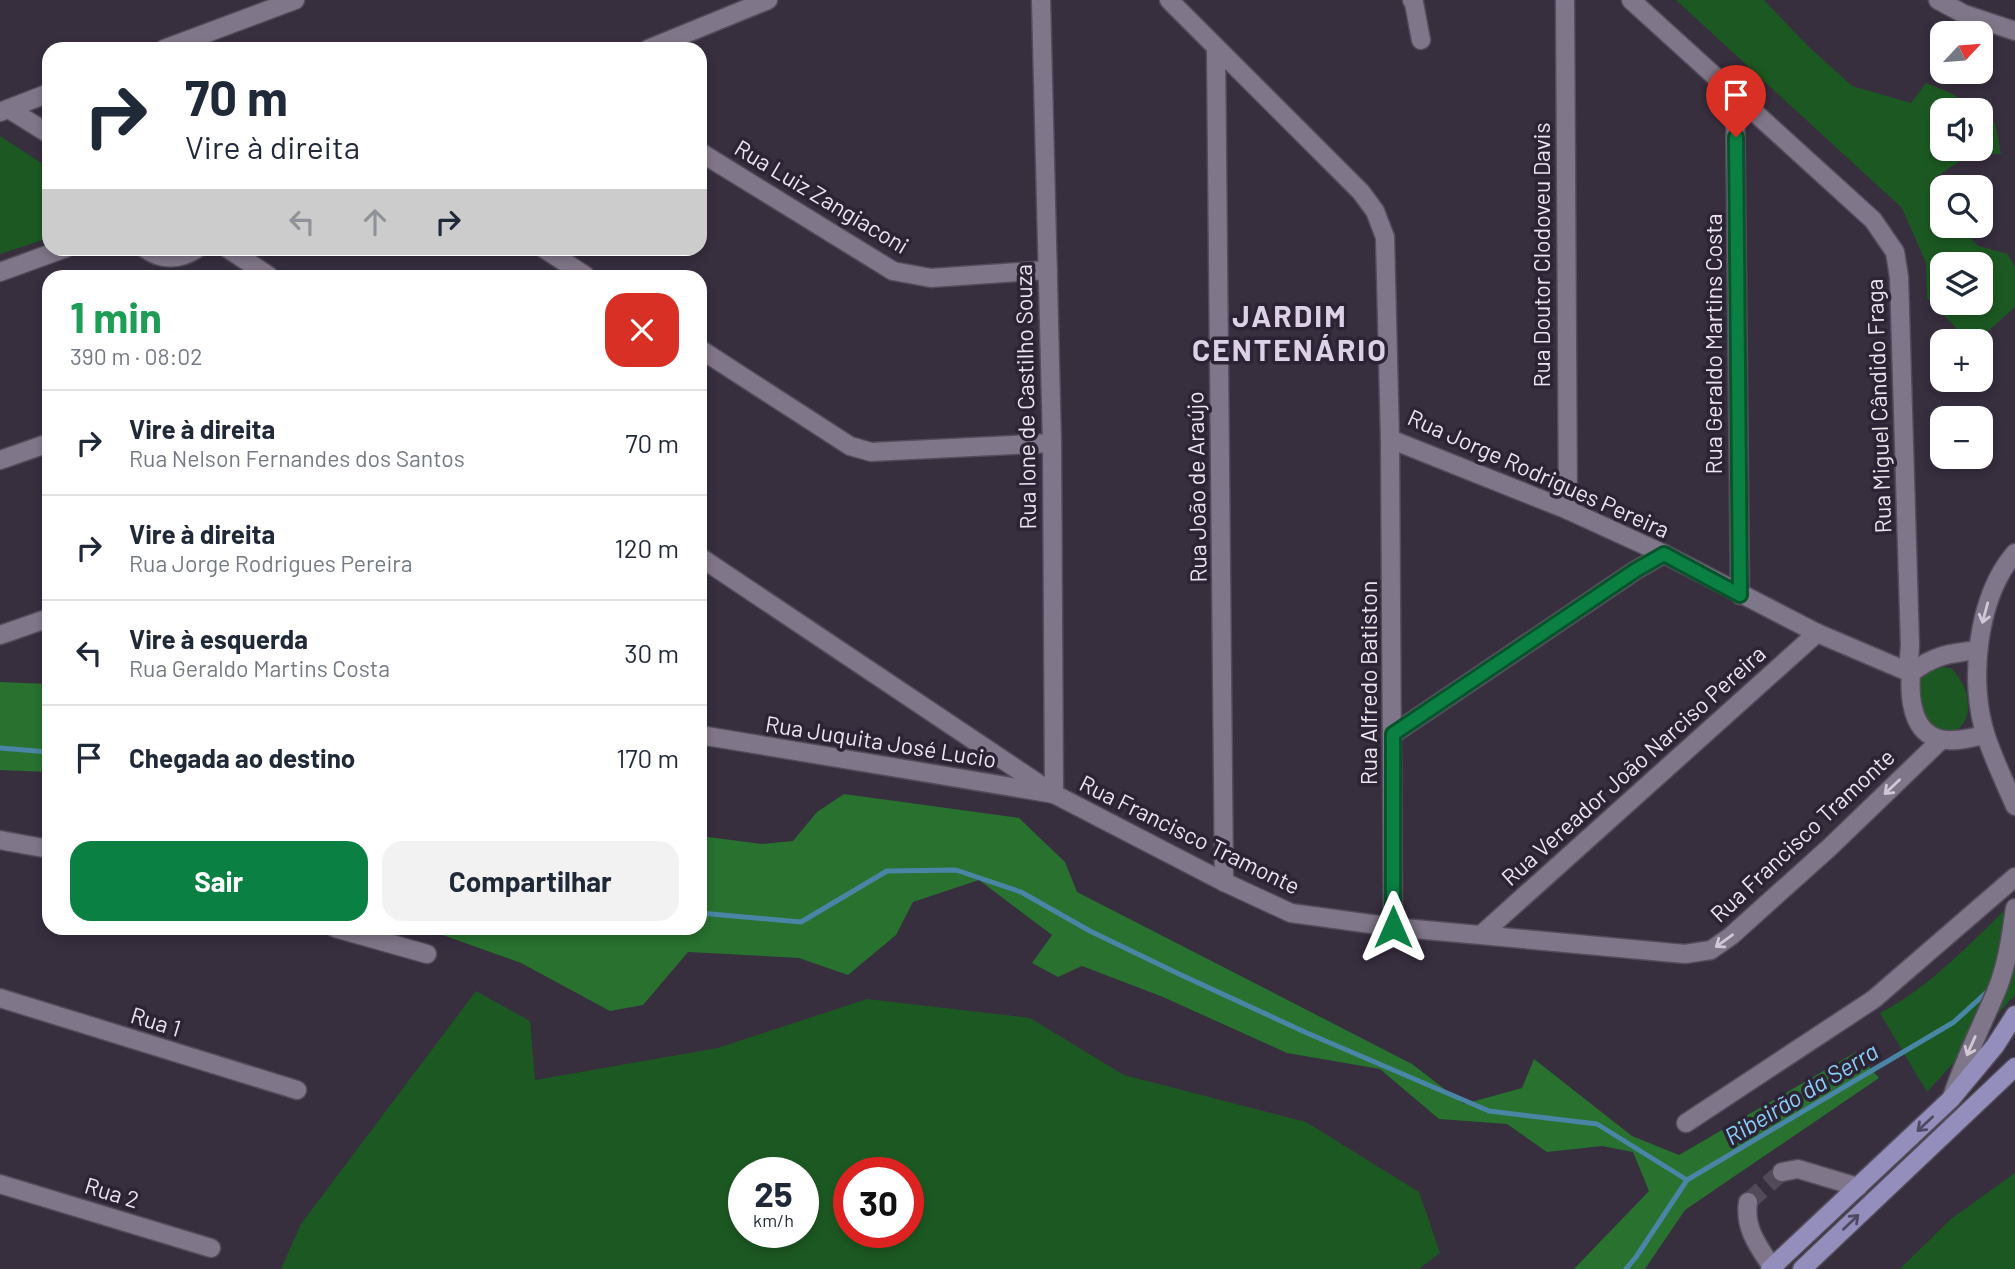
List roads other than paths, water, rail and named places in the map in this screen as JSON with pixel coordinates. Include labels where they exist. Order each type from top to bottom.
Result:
[{"type":"main road","points":[[1771,1268],[1951,1099],[2015,1016]]},
{"type":"main road","points":[[1987,1093],[2015,1060]]},
{"type":"main road","points":[[1802,1269],[2015,1067]]},
{"type":"street","points":[[180,42],[271,3],[295,0]]},
{"type":"street","points":[[665,42],[768,0]]},
{"type":"street","name":"Rua Ione de Castilho Souza","points":[[1041,0],[1052,443],[1054,794]]},
{"type":"street","name":"Rua Jorge Rodrigues Pereira","points":[[1169,0],[1360,192],[1375,211],[1385,237],[1390,439],[1568,510],[1664,554],[1817,633],[1909,673]]},
{"type":"street","points":[[1412,0],[1421,40]]},
{"type":"street","name":"Rua Doutor Clodoveu Davis","points":[[1565,0],[1568,510]]},
{"type":"street","name":"Rua Miguel Cândido Fraga","points":[[1631,0],[1873,220],[1895,253],[1899,278],[1909,673]]},
{"type":"street","points":[[1937,0],[1964,14],[2015,31]]},
{"type":"street","name":"Rua João de Araújo","points":[[1216,49],[1224,882]]},
{"type":"street","name":"Rua Geraldo Martins Costa","points":[[1735,92],[1740,595]]},
{"type":"street","points":[[5,110],[42,96]]},
{"type":"street","points":[[5,110],[42,130]]},
{"type":"street","name":"Rua Luiz Zangiaconi","points":[[707,156],[893,271],[931,278],[1048,270]]},
{"type":"street","points":[[0,272],[43,256]]},
{"type":"street","points":[[157,256],[187,256]]},
{"type":"street","points":[[240,256],[260,270]]},
{"type":"street","points":[[555,256],[577,270]]},
{"type":"street","points":[[707,354],[850,446],[871,452],[1052,443]]},
{"type":"street","name":"Rua Alfredo Batiston","points":[[1390,439],[1393,927]]},
{"type":"street","points":[[0,460],[42,445]]},
{"type":"street","points":[[2015,553],[1994,584],[1978,650],[1978,690],[1985,735],[2015,806]]},
{"type":"street","points":[[1393,734],[1636,570],[1664,554]]},
{"type":"street","name":"Rua Francisco Tramonte","points":[[707,565],[1054,794],[1290,913],[1393,927],[1685,954],[1711,950],[1731,936],[1830,847],[1941,740]]},
{"type":"street","points":[[0,635],[42,621]]},
{"type":"street","points":[[27,626],[42,628]]},
{"type":"street","name":"Rua Vereador João Narciso Pereira","points":[[1482,934],[1817,633]]},
{"type":"street","points":[[1978,650],[1943,654],[1927,660],[1909,673],[1909,690],[1917,721],[1925,731],[1941,740],[1985,735]]},
{"type":"street","name":"Rua Juquita José Lucio","points":[[707,737],[1054,794]]},
{"type":"street","points":[[0,840],[42,848]]},
{"type":"street","points":[[1686,1123],[1874,999],[2015,877]]},
{"type":"street","points":[[1951,1099],[1962,1067],[1995,994],[2010,946],[2015,908]]},
{"type":"street","points":[[360,935],[426,954]]},
{"type":"street","name":"Rua 1","points":[[0,998],[297,1090]]},
{"type":"street","points":[[1782,1172],[1798,1169],[1858,1187]]},
{"type":"street","name":"Rua 2","points":[[0,1184],[211,1248]]},
{"type":"street","points":[[1748,1202],[1745,1217],[1753,1238],[1771,1268]]},
{"type":"waterway","points":[[0,748],[42,751]]},
{"type":"waterway","points":[[707,914],[801,922],[887,871],[956,870],[1021,892],[1090,931],[1179,974],[1307,1033],[1489,1111],[1597,1124],[1687,1180]]},
{"type":"waterway","name":"Ribeirão da Serra","points":[[1626,1269],[1687,1180],[1954,1022],[1989,990]]},
{"type":"tunnel","points":[[1748,1202],[1782,1172]]},
{"type":"district","name":"JARDIM CENTENÁRIO","points":[[1290,332]]}]
